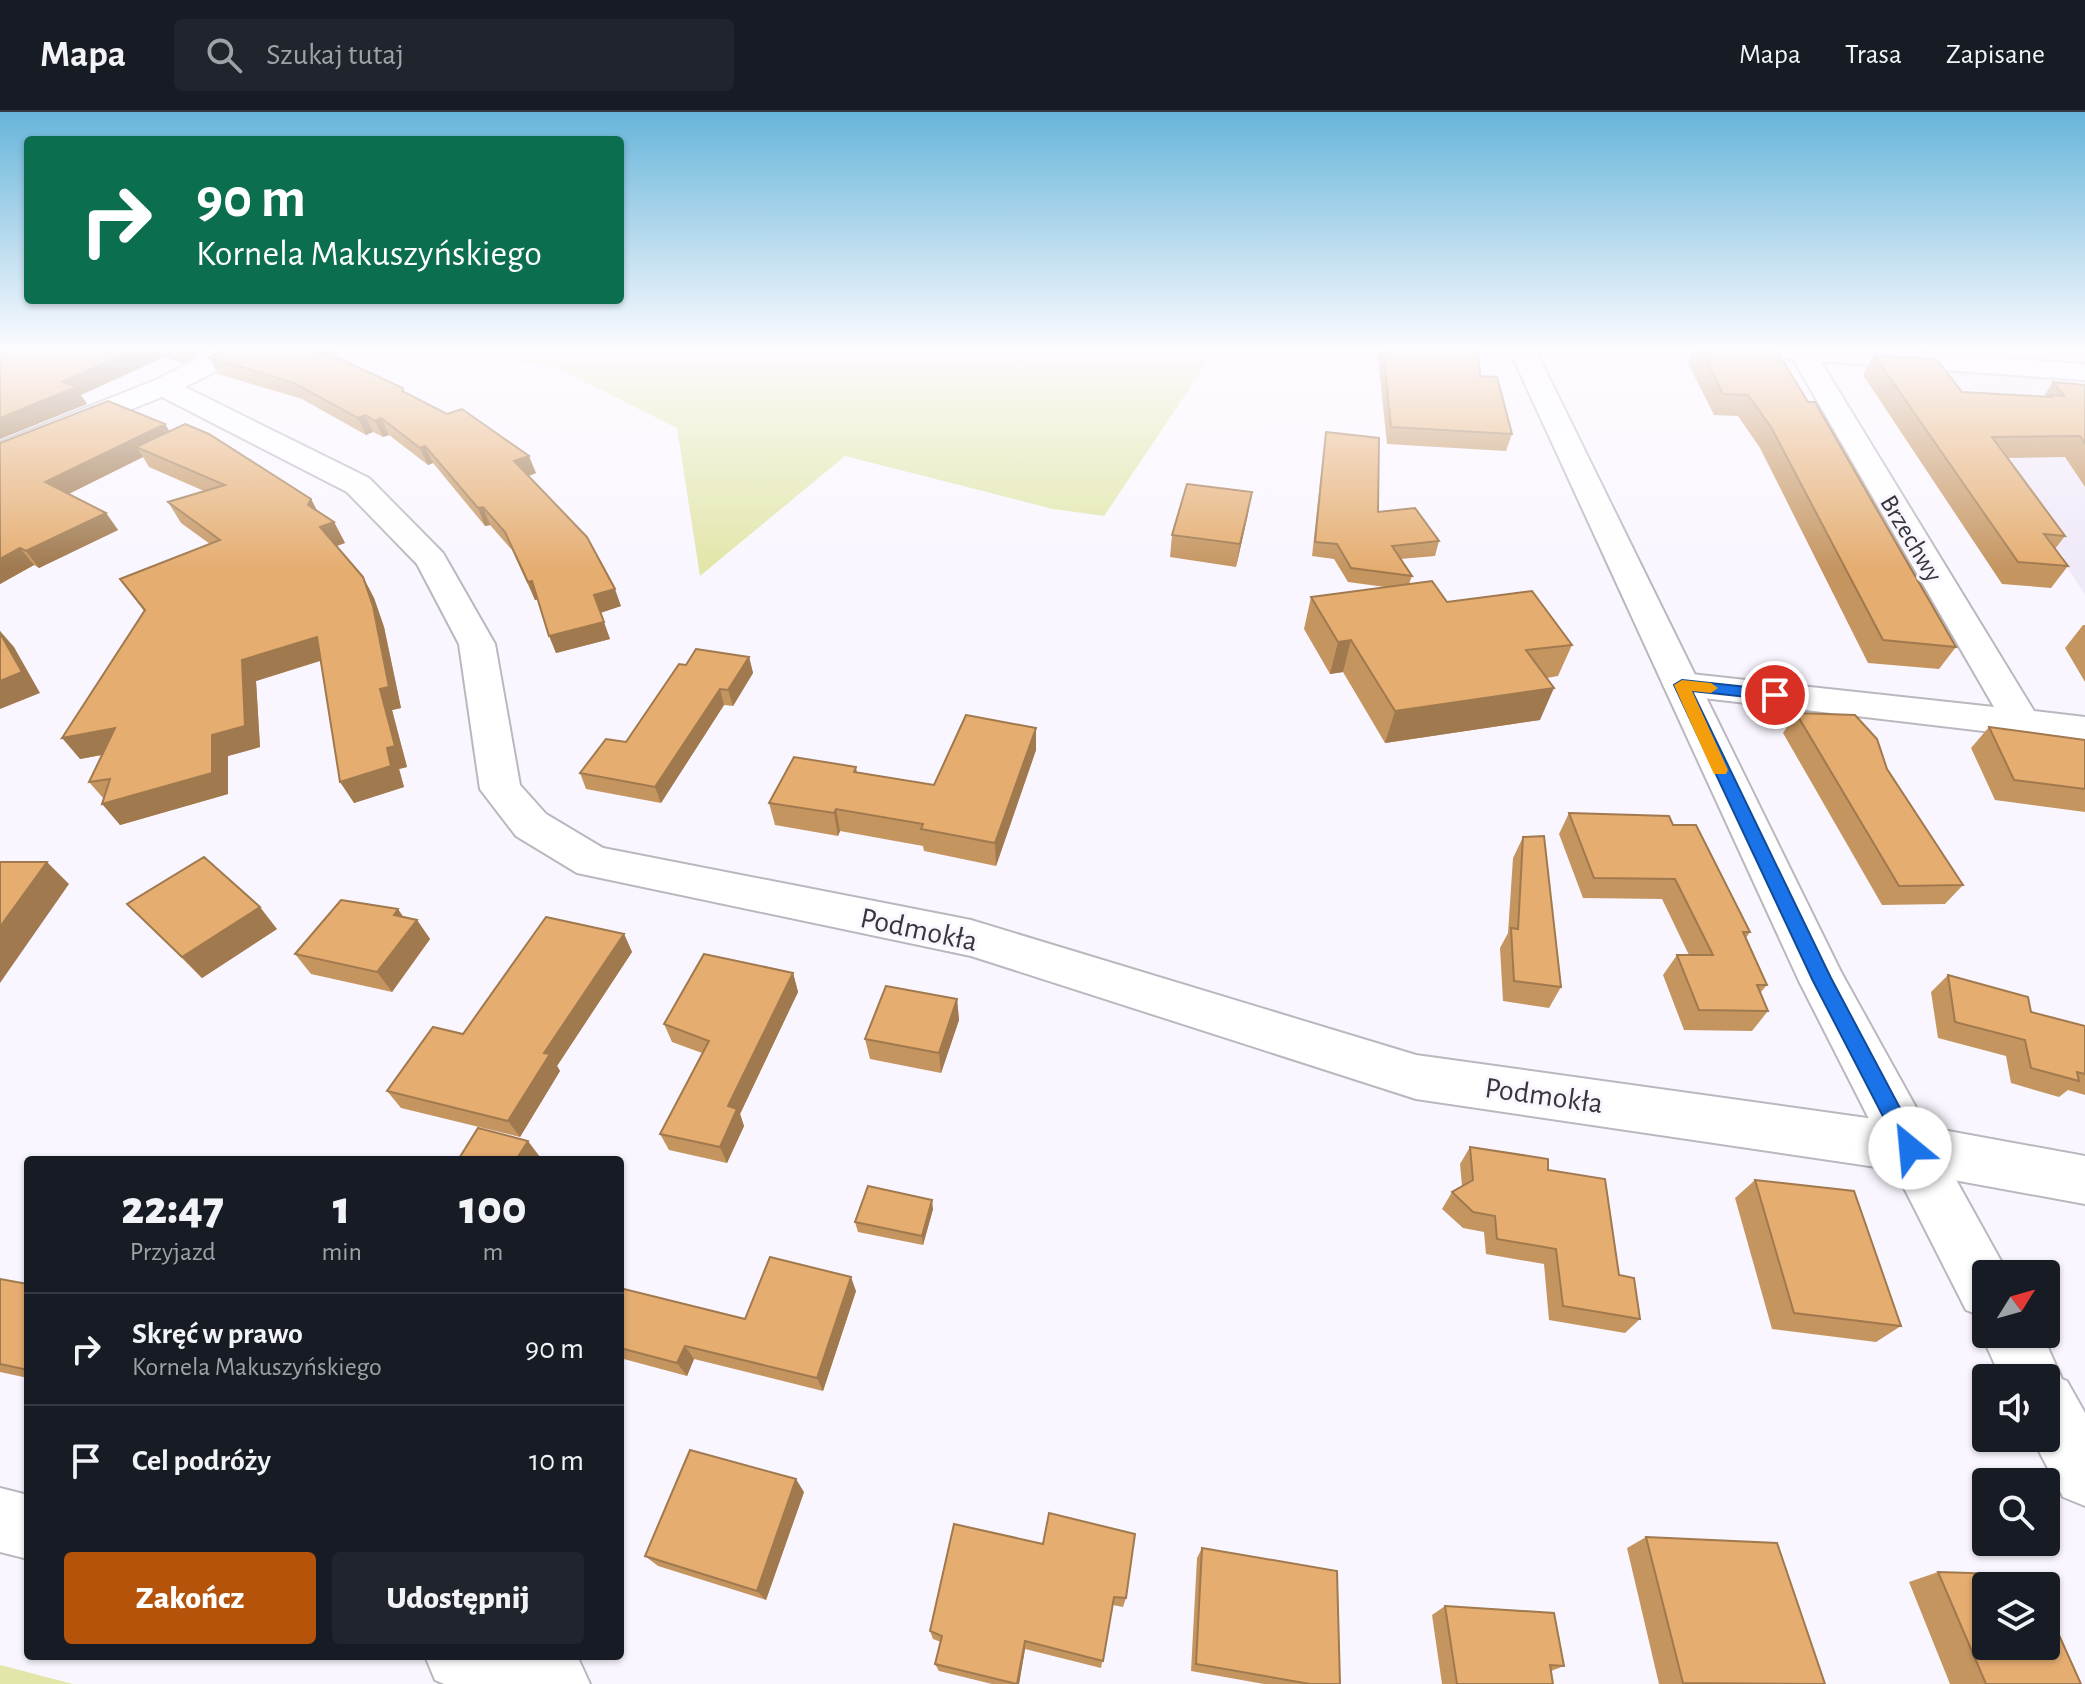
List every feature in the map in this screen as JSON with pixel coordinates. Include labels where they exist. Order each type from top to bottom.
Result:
[{"type":"street","points":[[0,453],[76,422]]},
{"type":"street","name":"Podmokła","points":[[233,422],[358,485],[431,560],[477,644],[500,789],[531,825],[592,862],[971,938],[1416,1077],[1910,1148],[2085,1180]]},
{"type":"street","points":[[1557,422],[1822,981],[1972,1264]]},
{"type":"street","name":"Brzechwy","points":[[1844,422],[2022,723]]},
{"type":"street","points":[[1682,685],[2085,730]]},
{"type":"street","points":[[2060,1428],[2085,1475]]},
{"type":"street","points":[[0,1520],[24,1526]]},
{"type":"street","points":[[473,1660],[555,1684]]},
{"type":"shaded area","points":[[1975,422],[2085,422],[2085,595],[2062,559],[2065,558],[2056,549]]},
{"type":"green space","points":[[666,422],[1167,422],[1104,516],[1053,509],[845,456],[700,576],[677,428]]},
{"type":"green space","points":[[0,1665],[73,1684],[0,1684]]},
{"type":"building","points":[[53,422],[165,424],[45,482],[106,513],[26,551],[20,548],[0,559],[0,443]]},
{"type":"building","points":[[387,422],[481,422],[529,456],[514,461],[587,537],[615,589],[594,595],[604,622],[549,636],[532,581],[528,582],[505,532],[483,507],[478,508],[425,446],[420,448]]},
{"type":"building","points":[[1391,422],[1509,422],[1512,434],[1391,427]]},
{"type":"building","points":[[1768,422],[1827,422],[1956,647],[1883,640]]},
{"type":"building","points":[[1921,422],[2085,422],[2085,443],[2080,436],[1992,437],[2065,536],[2044,534],[2068,566],[2018,562]]},
{"type":"building","points":[[185,424],[209,434],[311,499],[308,505],[334,522],[320,527],[363,577],[373,606],[389,687],[380,689],[395,746],[387,748],[391,766],[340,782],[317,637],[242,660],[245,726],[212,735],[212,773],[102,804],[110,779],[89,782],[115,728],[62,738],[145,610],[120,579],[220,540],[168,502],[225,485],[136,447]]},
{"type":"building","points":[[1326,432],[1379,438],[1378,512],[1415,508],[1439,541],[1392,546],[1412,576],[1351,568],[1337,544],[1315,542]]},
{"type":"building","points":[[1187,484],[1252,492],[1240,544],[1172,535]]},
{"type":"building","points":[[1432,581],[1447,602],[1532,591],[1572,645],[1526,650],[1554,688],[1395,711],[1351,640],[1338,642],[1311,597]]},
{"type":"building","points":[[0,633],[22,672],[0,681]]},
{"type":"building","points":[[696,649],[749,657],[728,690],[720,689],[655,787],[580,773],[606,739],[626,742],[679,664],[686,665]]},
{"type":"building","points":[[1796,713],[1855,715],[1877,739],[1887,769],[1963,885],[1899,886]]},
{"type":"building","points":[[966,715],[1036,728],[995,843],[921,829],[923,824],[836,809],[834,813],[769,803],[794,757],[856,767],[854,772],[934,785]]},
{"type":"building","points":[[1989,727],[2085,740],[2085,789],[2014,780]]},
{"type":"building","points":[[1569,813],[1669,816],[1673,825],[1696,825],[1750,932],[1743,932],[1767,985],[1757,985],[1768,1011],[1699,1010],[1677,955],[1713,955],[1675,879],[1594,878]]},
{"type":"building","points":[[1544,836],[1561,987],[1514,981],[1511,928],[1518,929],[1523,837]]},
{"type":"building","points":[[204,857],[260,907],[182,957],[127,904]]},
{"type":"building","points":[[0,862],[47,862],[0,927]]},
{"type":"building","points":[[341,900],[398,909],[394,915],[417,920],[377,972],[295,954]]},
{"type":"building","points":[[546,917],[624,934],[544,1053],[550,1054],[508,1121],[387,1091],[433,1027],[463,1034]]},
{"type":"building","points":[[704,954],[793,973],[728,1106],[737,1109],[720,1147],[660,1134],[709,1041],[664,1024]]},
{"type":"building","points":[[1948,975],[2028,997],[2031,1012],[2085,1026],[2085,1074],[2077,1072],[2079,1081],[2031,1068],[2025,1040],[1955,1022]]},
{"type":"building","points":[[886,986],[957,999],[939,1053],[865,1039]]},
{"type":"building","points":[[478,1128],[528,1141],[519,1156],[460,1156]]},
{"type":"building","points":[[1470,1147],[1548,1159],[1548,1170],[1605,1179],[1619,1275],[1634,1278],[1640,1319],[1563,1306],[1556,1249],[1497,1239],[1495,1216],[1473,1212],[1452,1192],[1473,1180]]},
{"type":"building","points":[[1755,1180],[1854,1191],[1901,1326],[1794,1313]]},
{"type":"building","points":[[868,1186],[932,1200],[922,1236],[855,1222]]},
{"type":"building","points":[[770,1257],[851,1277],[817,1378],[685,1346],[677,1363],[624,1349],[624,1289],[745,1319]]},
{"type":"building","points":[[0,1279],[24,1283],[24,1369],[0,1364]]},
{"type":"building","points":[[690,1450],[796,1479],[757,1591],[645,1556]]},
{"type":"building","points":[[1049,1513],[1135,1534],[1126,1598],[1114,1597],[1103,1661],[1025,1641],[1017,1684],[935,1664],[942,1636],[930,1631],[954,1524],[1043,1544]]},
{"type":"building","points":[[1646,1537],[1777,1543],[1825,1684],[1683,1683]]},
{"type":"building","points":[[1202,1548],[1337,1571],[1340,1684],[1310,1684],[1196,1664]]},
{"type":"building","points":[[1938,1572],[1972,1573],[1972,1651]]},
{"type":"building","points":[[1445,1606],[1554,1613],[1564,1666],[1550,1665],[1553,1684],[1457,1684]]},
{"type":"building","points":[[2060,1637],[2081,1684],[1986,1684],[1976,1660],[2060,1660]]},
{"type":"slow traffic","points":[[1711,688],[1682,685],[1720,770]]},
{"type":"route","points":[[1775,695],[1682,685],[1822,981],[1910,1148]]}]
